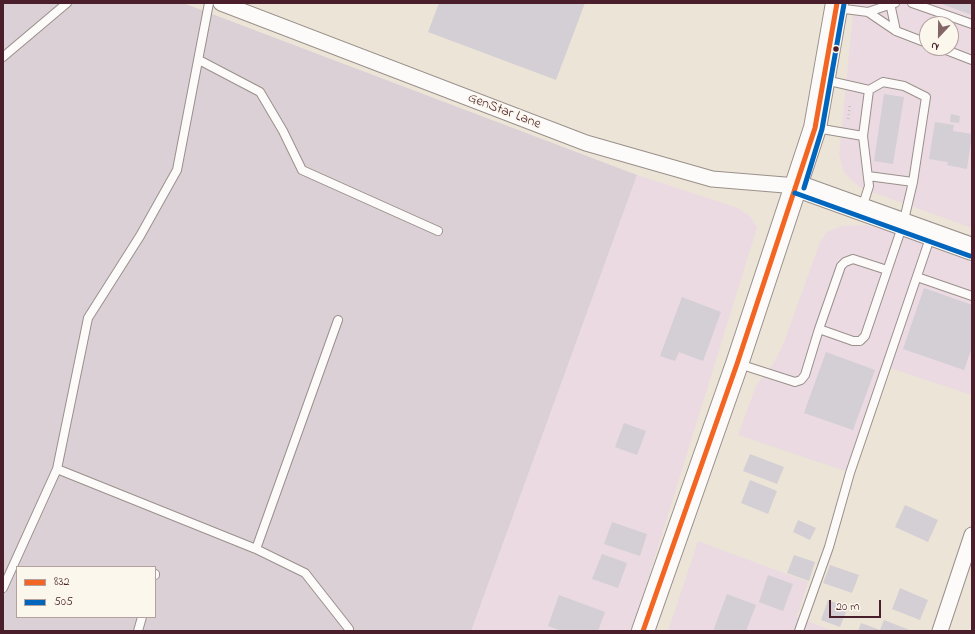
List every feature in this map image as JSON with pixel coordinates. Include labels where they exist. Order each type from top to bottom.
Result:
[{"type":"main road","points":[[643,631],[737,364],[816,128],[837,5]]},
{"type":"main road","points":[[797,186],[972,249]]},
{"type":"street","name":"GenStar Lane","points":[[221,3],[586,143],[712,179],[797,186]]},
{"type":"street","points":[[940,631],[972,535]]},
{"type":"lane","points":[[3,57],[67,3]]},
{"type":"lane","points":[[3,588],[57,469],[88,318],[140,236],[177,170],[209,3]]},
{"type":"lane","points":[[868,12],[892,3],[896,31]]},
{"type":"lane","points":[[912,3],[972,24]]},
{"type":"lane","points":[[837,5],[868,12],[896,31],[919,40]]},
{"type":"lane","points":[[959,55],[972,60]]},
{"type":"lane","points":[[199,60],[260,92],[284,131],[302,170],[438,231]]},
{"type":"lane","points":[[819,329],[853,341],[860,341],[865,336],[903,224],[913,182],[926,97],[904,86],[883,82],[869,90],[824,80]]},
{"type":"lane","points":[[862,209],[869,186],[863,136],[869,90]]},
{"type":"lane","points":[[816,128],[863,136]]},
{"type":"lane","points":[[868,176],[913,182]]},
{"type":"lane","points":[[799,631],[829,547],[850,473],[932,235]]},
{"type":"lane","points":[[737,364],[795,382],[801,380],[805,375],[841,266],[845,262],[853,259],[887,270]]},
{"type":"lane","points":[[917,277],[972,296]]},
{"type":"lane","points":[[256,549],[338,320]]},
{"type":"lane","points":[[57,469],[256,549],[305,573],[349,629],[349,631]]},
{"type":"lane","points":[[138,631],[142,618]]},
{"type":"path","points":[[848,119],[850,104]]},
{"type":"shaded area","points":[[3,3],[183,3],[637,175],[471,631],[3,631]]},
{"type":"shaded area","points":[[854,3],[972,3],[972,228],[861,188],[850,179],[843,170],[839,155]]},
{"type":"shaded area","points":[[637,175],[738,208],[751,217],[757,228],[632,631],[471,631]]},
{"type":"shaded area","points":[[864,225],[883,229],[972,262],[972,395],[890,368],[854,474],[738,435],[756,386],[775,361],[784,342],[820,242],[827,232],[842,226]]},
{"type":"shaded area","points":[[698,541],[808,582],[797,617],[833,631],[668,631]]},
{"type":"building","points":[[439,3],[585,3],[556,80],[428,32]]},
{"type":"building","points":[[939,3],[972,3],[972,15]]},
{"type":"building","points":[[884,94],[904,97],[893,164],[874,161]]},
{"type":"building","points":[[951,114],[960,116],[959,123],[950,122]]},
{"type":"building","points":[[935,122],[954,125],[953,131],[972,134],[967,169],[947,165],[948,162],[929,159]]},
{"type":"building","points":[[924,288],[972,305],[972,347],[964,370],[903,349]]},
{"type":"building","points":[[682,297],[721,312],[703,361],[679,352],[675,361],[660,356]]},
{"type":"building","points":[[826,352],[875,370],[853,430],[804,413]]},
{"type":"building","points":[[624,423],[646,431],[637,455],[615,447]]},
{"type":"building","points":[[750,454],[784,467],[777,484],[743,471]]},
{"type":"building","points":[[750,480],[777,491],[768,514],[741,503]]},
{"type":"building","points":[[905,505],[938,520],[928,542],[895,527]]},
{"type":"building","points":[[798,520],[816,528],[810,540],[793,532]]},
{"type":"building","points":[[612,522],[647,534],[640,556],[604,544]]},
{"type":"building","points":[[602,554],[627,563],[618,588],[592,579]]},
{"type":"building","points":[[794,555],[815,562],[809,581],[787,573]]},
{"type":"building","points":[[830,565],[859,575],[852,593],[823,583]]},
{"type":"building","points":[[768,575],[793,584],[783,611],[759,602]]},
{"type":"building","points":[[900,588],[928,600],[920,620],[892,609]]},
{"type":"building","points":[[727,594],[756,605],[746,631],[713,631]]},
{"type":"building","points":[[559,595],[605,612],[598,631],[562,631],[548,626]]},
{"type":"building","points":[[828,600],[848,607],[840,627],[821,620]]},
{"type":"building","points":[[884,620],[912,631],[858,631],[861,623],[880,630]]},
{"type":"transit line","name":"832","points":[[643,631],[737,364],[815,128],[837,3]]},
{"type":"transit line","name":"505","points":[[804,188],[822,129],[844,4]]},
{"type":"transit line","name":"505","points":[[795,193],[970,256]]}]
